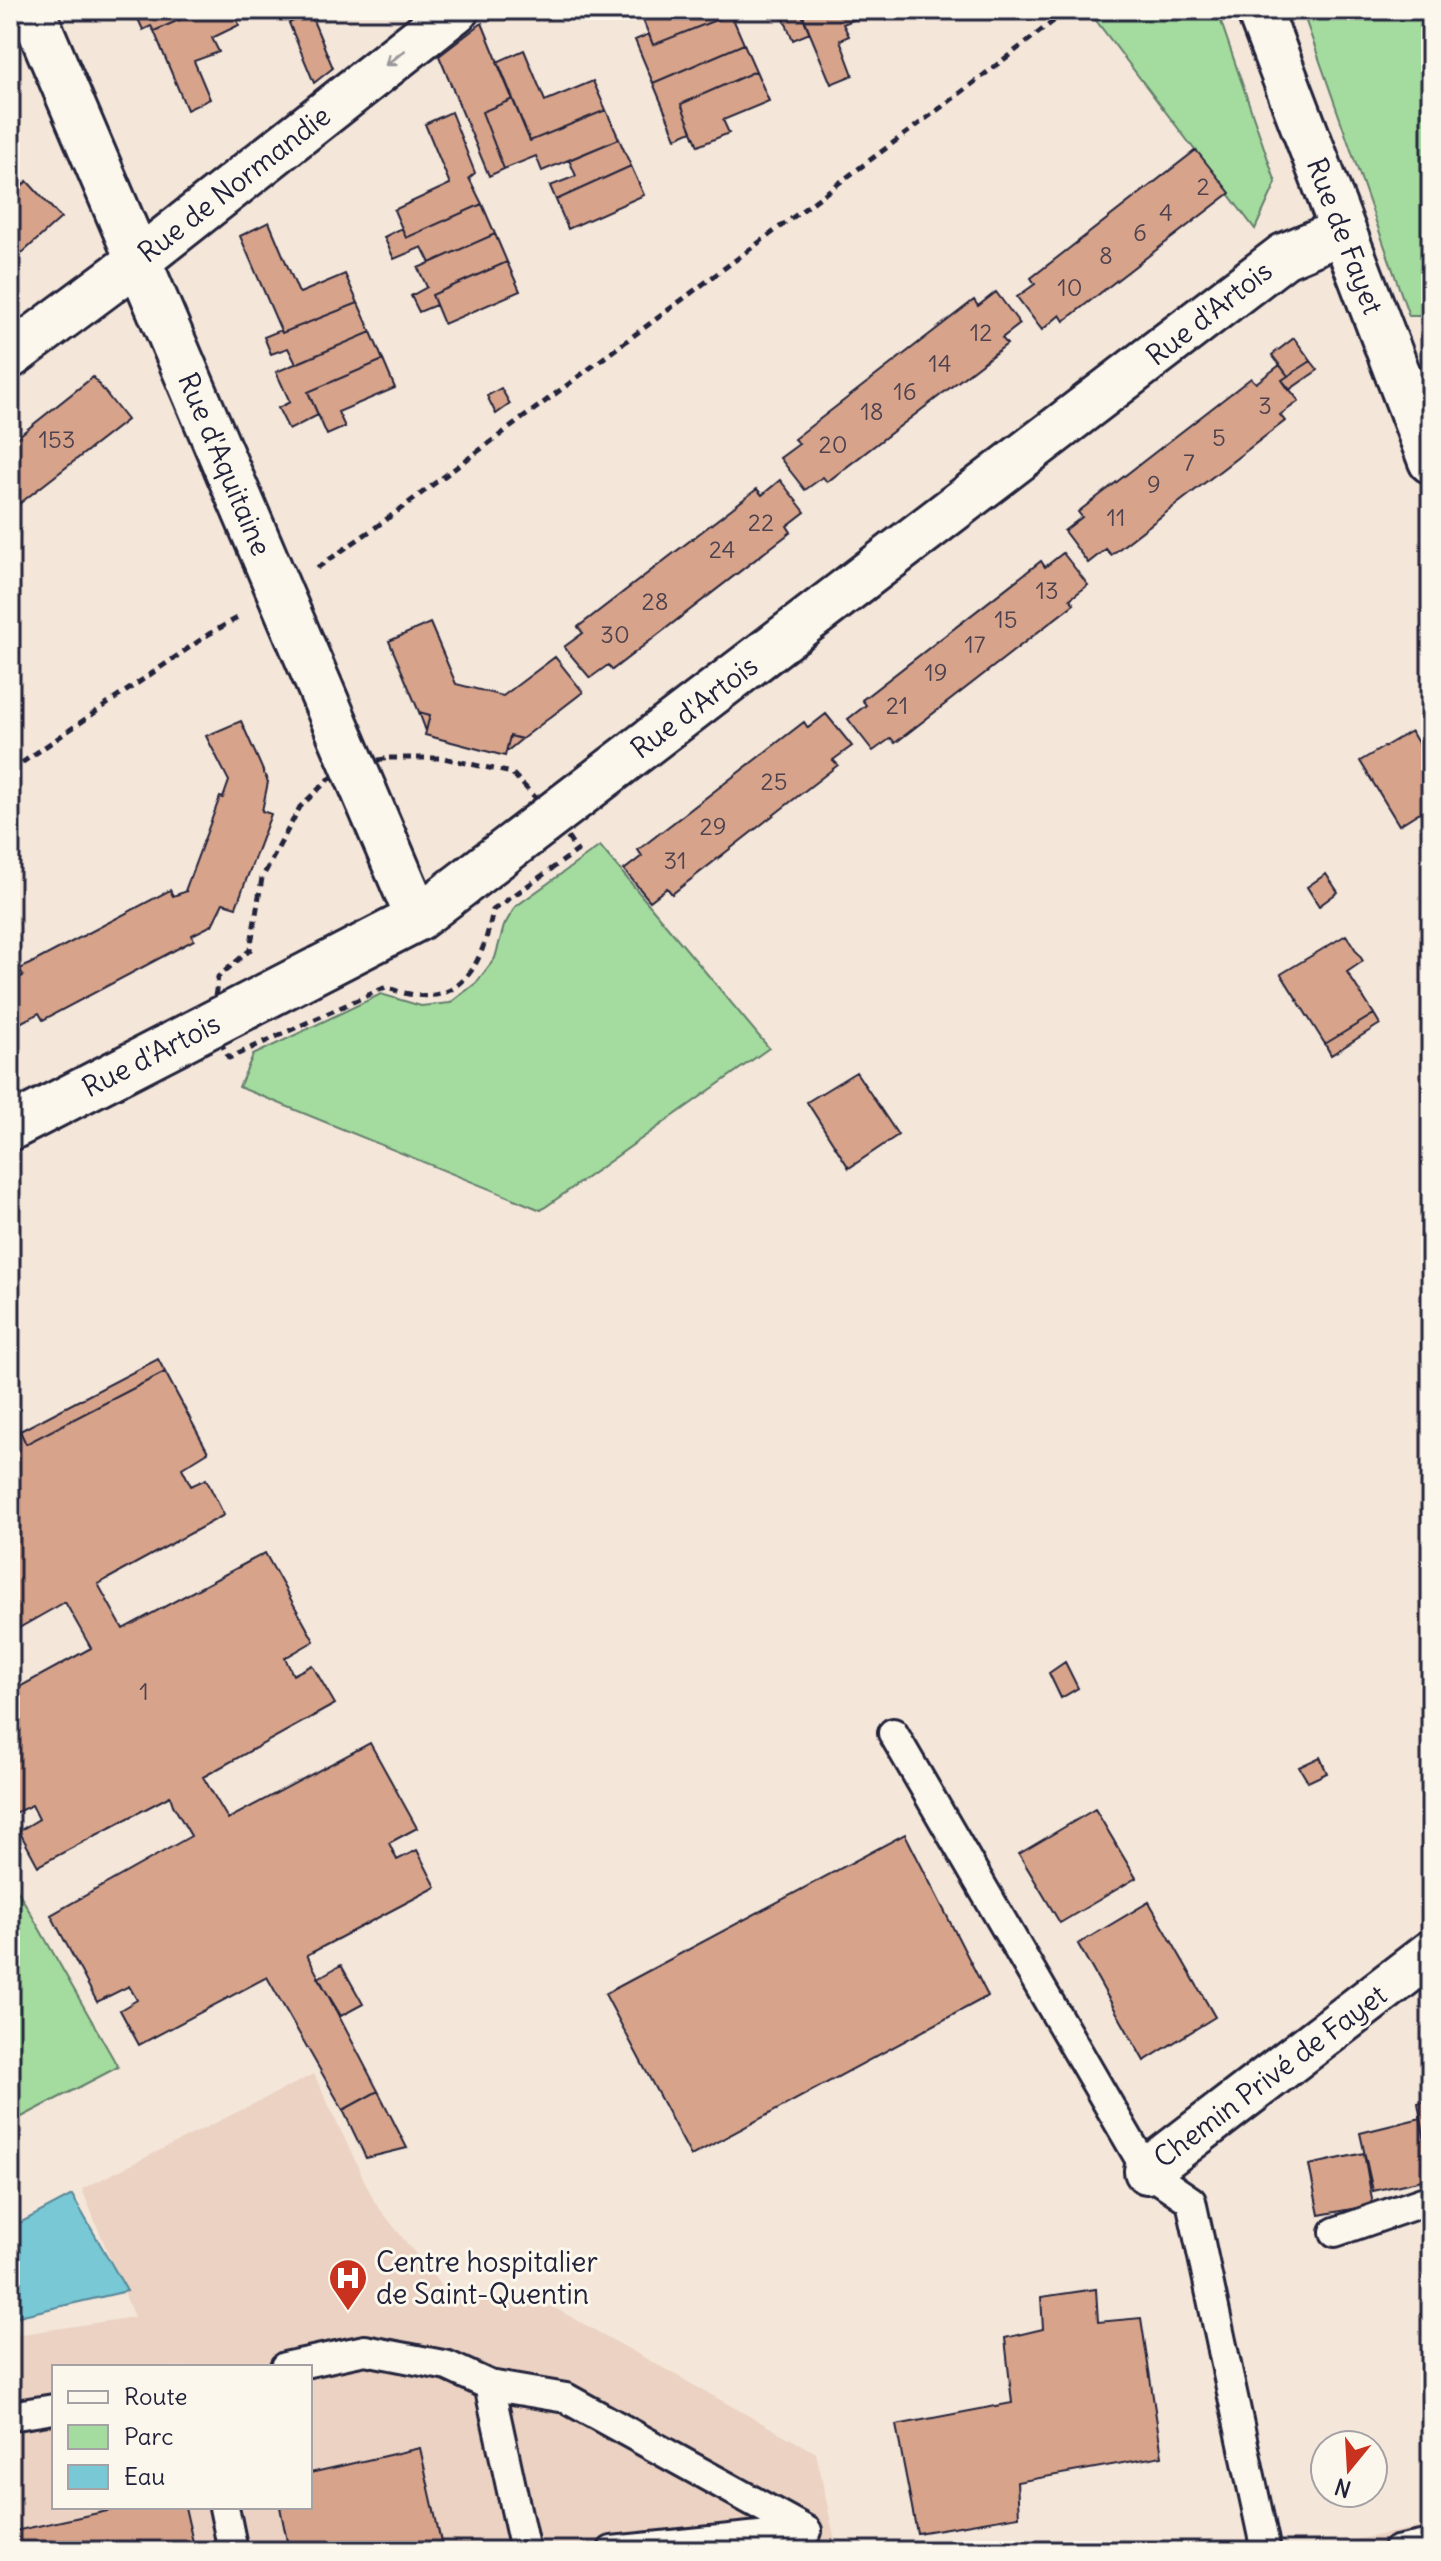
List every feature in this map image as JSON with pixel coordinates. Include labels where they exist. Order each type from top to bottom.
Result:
[{"type":"street","name":"Rue d'Aquitaine","points":[[32,10],[418,918]]},
{"type":"street","name":"Rue de Normandie","points":[[10,356],[139,260],[456,10]]},
{"type":"street","name":"Rue de Fayet","points":[[1259,10],[1343,231],[1423,419],[1431,461]]},
{"type":"street","name":"Rue d'Artois","points":[[10,1128],[418,918],[1284,256],[1343,231]]},
{"type":"street","name":"Chemin Privé de Fayet","points":[[1147,2171],[1431,1953]]},
{"type":"lane","points":[[893,1733],[1147,2171],[1191,2201],[1266,2551]]},
{"type":"lane","points":[[1335,2232],[1431,2199]]},
{"type":"lane","points":[[294,2365],[365,2350],[448,2366],[489,2385],[566,2398],[810,2541]]},
{"type":"lane","points":[[489,2385],[525,2551]]},
{"type":"lane","points":[[10,2416],[52,2409]]},
{"type":"lane","points":[[224,2509],[233,2551]]},
{"type":"lane","points":[[612,2551],[810,2541]]},
{"type":"lane","points":[[1397,2551],[1431,2544]]},
{"type":"path","points":[[10,771],[209,634],[280,593],[389,518],[1064,13]]},
{"type":"shaded area","name":"Centre hospitalier de Saint-Quentin","points":[[314,2074],[375,2203],[449,2296],[553,2307],[816,2453],[837,2551],[10,2551],[10,2336],[134,2317],[82,2189]]},
{"type":"shaded area","points":[[1431,2525],[1431,2551],[1299,2551]]},
{"type":"green space","points":[[1088,10],[1217,10],[1276,183],[1255,229]]},
{"type":"green space","points":[[1302,10],[1431,10],[1431,316],[1409,316]]},
{"type":"green space","points":[[600,846],[769,1048],[541,1210],[239,1087],[253,1055],[381,994],[421,1006],[450,1003],[476,983],[495,958],[504,926],[515,907]]},
{"type":"green space","points":[[10,1877],[118,2067],[10,2123]]},
{"type":"water","points":[[72,2195],[127,2291],[10,2318],[10,2228]]},
{"type":"building","points":[[134,10],[202,10],[154,31],[151,26],[143,30]]},
{"type":"building","points":[[202,10],[233,10],[239,25],[212,38],[219,52],[194,61],[210,99],[187,110],[154,31]]},
{"type":"building","points":[[639,10],[729,10],[731,14],[653,45]]},
{"type":"building","points":[[780,10],[801,10],[810,33],[793,40]]},
{"type":"building","points":[[800,10],[877,10],[843,24],[849,36],[840,40],[853,75],[831,84]]},
{"type":"building","points":[[310,13],[333,68],[314,83],[289,23]]},
{"type":"building","points":[[731,14],[744,44],[653,83],[635,40],[649,34],[653,45]]},
{"type":"building","points":[[482,23],[513,99],[482,112],[504,169],[489,176],[439,56]]},
{"type":"building","points":[[744,44],[756,71],[681,104],[692,131],[676,138],[653,83]]},
{"type":"building","points":[[524,50],[545,101],[593,81],[606,110],[530,141],[497,62]]},
{"type":"building","points":[[756,71],[769,101],[723,120],[729,133],[698,146],[681,104]]},
{"type":"building","points":[[513,99],[530,141],[606,110],[619,139],[542,171],[536,156],[504,169],[482,112]]},
{"type":"building","points":[[451,112],[475,173],[469,178],[482,204],[406,238],[394,210],[450,184],[425,124]]},
{"type":"building","points":[[619,139],[631,166],[556,200],[550,186],[576,176],[569,160]]},
{"type":"building","points":[[1196,150],[1230,193],[1064,321],[1060,315],[1042,330],[1017,297],[1035,284],[1031,278]]},
{"type":"building","points":[[631,166],[644,195],[568,229],[556,200]]},
{"type":"building","points":[[27,181],[61,218],[10,264],[10,197]]},
{"type":"building","points":[[482,204],[495,234],[430,263],[422,247],[394,259],[384,237],[402,228],[406,238]]},
{"type":"building","points":[[269,222],[300,293],[345,274],[358,303],[282,333],[240,236]]},
{"type":"building","points":[[495,234],[507,262],[432,295],[436,305],[419,312],[411,296],[427,287],[418,268]]},
{"type":"building","points":[[507,262],[520,291],[444,324],[432,295]]},
{"type":"building","points":[[996,292],[1020,324],[1002,338],[1007,344],[827,482],[823,477],[805,490],[780,458],[799,444],[794,439],[974,300],[978,306]]},
{"type":"building","points":[[358,303],[371,332],[296,364],[288,348],[271,354],[264,337]]},
{"type":"building","points":[[371,332],[383,360],[308,392],[318,415],[289,430],[278,408],[290,402],[276,372]]},
{"type":"building","points":[[1294,338],[1311,361],[1288,376],[1272,355]]},
{"type":"building","points":[[383,360],[395,388],[338,412],[345,427],[327,435],[308,392]]},
{"type":"building","points":[[1311,361],[1318,370],[1289,390],[1282,380]]},
{"type":"building","points":[[1280,365],[1288,376],[1282,380],[1299,401],[1280,415],[1285,421],[1111,555],[1106,549],[1088,563],[1064,531],[1082,517],[1078,512],[1251,378],[1256,383]]},
{"type":"building","points":[[93,377],[127,420],[10,511],[10,443]]},
{"type":"building","points":[[501,388],[510,404],[496,414],[487,396]]},
{"type":"building","points":[[780,480],[805,512],[787,526],[791,532],[612,670],[608,665],[590,678],[564,647],[583,633],[578,627],[757,489],[762,495]]},
{"type":"building","points":[[1063,553],[1088,585],[1070,599],[1074,604],[895,743],[891,738],[873,751],[848,719],[866,705],[862,700],[1041,561],[1045,567]]},
{"type":"building","points":[[430,623],[456,684],[503,696],[555,657],[583,692],[522,739],[510,736],[505,756],[425,735],[430,715],[419,712],[389,641]]},
{"type":"building","points":[[419,712],[430,715],[426,731]]},
{"type":"building","points":[[826,714],[852,746],[833,760],[838,765],[672,894],[667,888],[650,901],[624,870],[642,856],[638,850],[804,722],[808,728]]},
{"type":"building","points":[[241,721],[268,782],[262,811],[271,814],[236,907],[223,903],[212,925],[192,935],[194,940],[43,1020],[39,1013],[10,1028],[10,982],[23,976],[20,969],[170,890],[173,896],[187,891],[220,797],[223,798],[229,781],[206,736]]},
{"type":"building","points":[[1411,731],[1431,765],[1431,805],[1399,825],[1360,761]]},
{"type":"building","points":[[510,736],[522,739],[506,752]]},
{"type":"building","points":[[1326,874],[1338,892],[1319,906],[1307,887]]},
{"type":"building","points":[[1346,935],[1363,961],[1347,972],[1374,1014],[1325,1044],[1281,974]]},
{"type":"building","points":[[1374,1014],[1380,1024],[1331,1055],[1325,1044]]},
{"type":"building","points":[[856,1072],[898,1135],[849,1168],[807,1102]]},
{"type":"building","points":[[158,1359],[165,1372],[26,1444],[20,1431]]},
{"type":"building","points":[[165,1372],[208,1452],[182,1468],[191,1486],[206,1479],[224,1515],[98,1584],[123,1629],[265,1553],[314,1641],[285,1658],[293,1675],[312,1665],[335,1704],[203,1777],[228,1819],[370,1743],[417,1828],[389,1843],[397,1860],[417,1850],[436,1887],[307,1955],[378,2091],[343,2110],[267,1977],[139,2045],[120,2010],[137,2000],[129,1986],[97,2002],[51,1915],[191,1836],[170,1796],[38,1866],[19,1831],[39,1819],[32,1805],[10,1815],[10,1692],[91,1648],[65,1602],[10,1633],[10,1437],[20,1431],[26,1444]]},
{"type":"building","points":[[10,1414],[20,1431],[10,1437]]},
{"type":"building","points":[[1065,1662],[1078,1688],[1061,1698],[1049,1673]]},
{"type":"building","points":[[1320,1757],[1327,1773],[1308,1782],[1299,1767]]},
{"type":"building","points":[[1095,1809],[1136,1878],[1060,1923],[1019,1854]]},
{"type":"building","points":[[905,1834],[988,1996],[691,2156],[605,1994]]},
{"type":"building","points":[[1149,1902],[1215,2017],[1144,2061],[1078,1944]]},
{"type":"building","points":[[341,1965],[363,2004],[341,2016],[318,1978]]},
{"type":"building","points":[[378,2091],[407,2148],[366,2158],[343,2110]]},
{"type":"building","points":[[1431,2099],[1431,2160],[1428,2160],[1418,2103]]},
{"type":"building","points":[[1421,2118],[1431,2178],[1373,2191],[1360,2133]]},
{"type":"building","points":[[1364,2153],[1373,2205],[1319,2215],[1309,2165]]},
{"type":"building","points":[[1096,2289],[1098,2322],[1141,2318],[1162,2456],[1017,2482],[1019,2516],[917,2533],[896,2425],[1012,2403],[1005,2338],[1043,2329],[1041,2297]]},
{"type":"building","points":[[420,2448],[443,2551],[289,2551],[280,2509],[312,2509],[312,2473]]},
{"type":"building","points":[[117,2509],[185,2509],[195,2551],[10,2551],[10,2532]]},
{"type":"place","name":"Centre hospitalier de Saint-Quentin","points":[[348,2312]]}]
